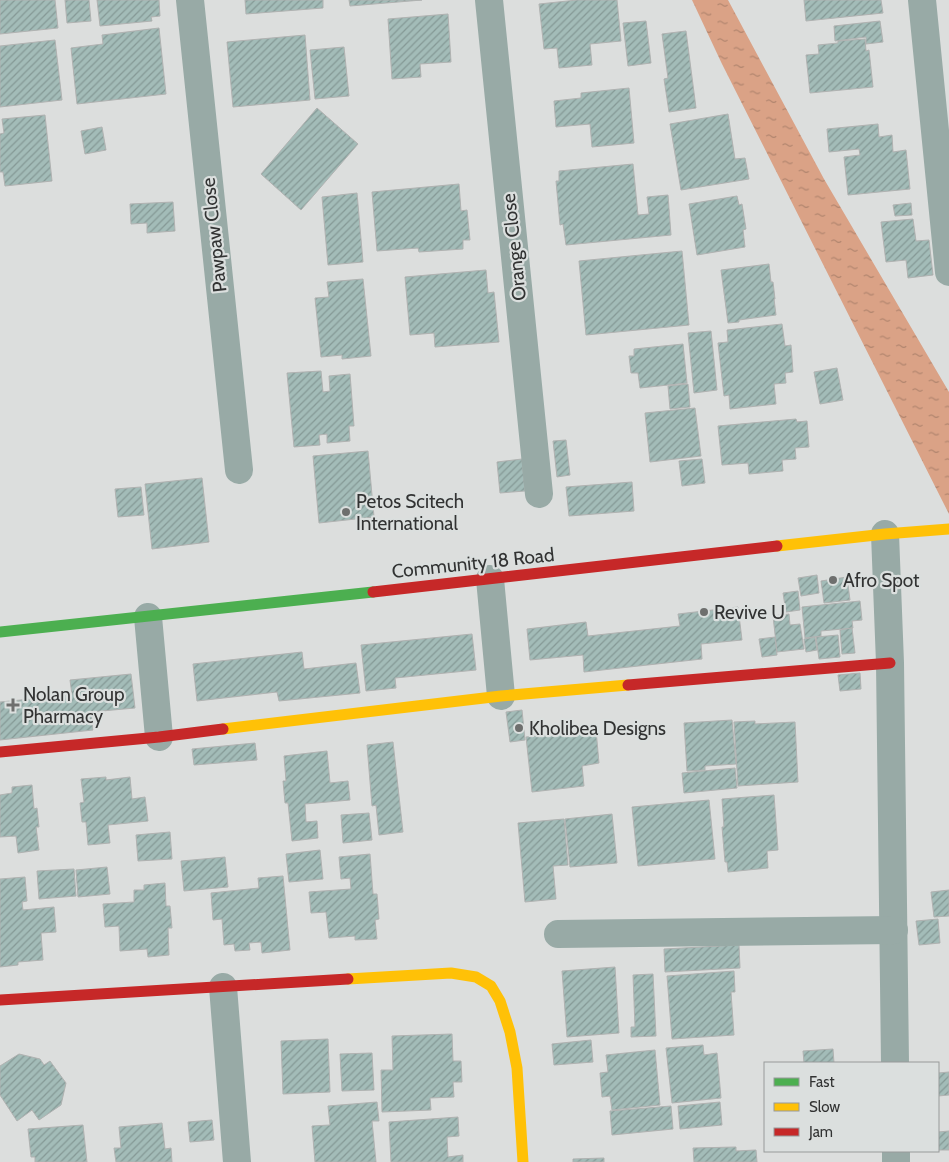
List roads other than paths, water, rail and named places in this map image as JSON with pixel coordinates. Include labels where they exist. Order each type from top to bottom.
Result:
[{"type":"street","name":"Pawpaw Close","points":[[190,0],[239,470]]},
{"type":"street","name":"Orange Close","points":[[489,0],[539,494]]},
{"type":"street","points":[[922,0],[949,272]]},
{"type":"street","name":"Community 18 Road","points":[[0,632],[885,534],[949,529]]},
{"type":"street","points":[[885,534],[890,663],[895,1062]]},
{"type":"street","points":[[490,579],[501,696]]},
{"type":"street","points":[[148,617],[159,737]]},
{"type":"street","points":[[0,752],[159,737],[501,696],[890,663]]},
{"type":"street","points":[[558,934],[894,930]]},
{"type":"street","points":[[0,1000],[451,973],[476,977],[491,986],[500,1001],[510,1032],[517,1068],[523,1162]]},
{"type":"street","points":[[223,987],[237,1162]]},
{"type":"water","points":[[692,0],[728,0],[824,179],[949,392],[949,514],[722,64]]},
{"type":"place","name":"Petos Scitech International","points":[[346,512]]},
{"type":"place","name":"Afro Spot","points":[[833,580]]},
{"type":"place","name":"Revive U","points":[[704,612]]},
{"type":"place","name":"Nolan Group Pharmacy","points":[[13,705]]},
{"type":"place","name":"Kholibea Designs","points":[[519,728]]}]
